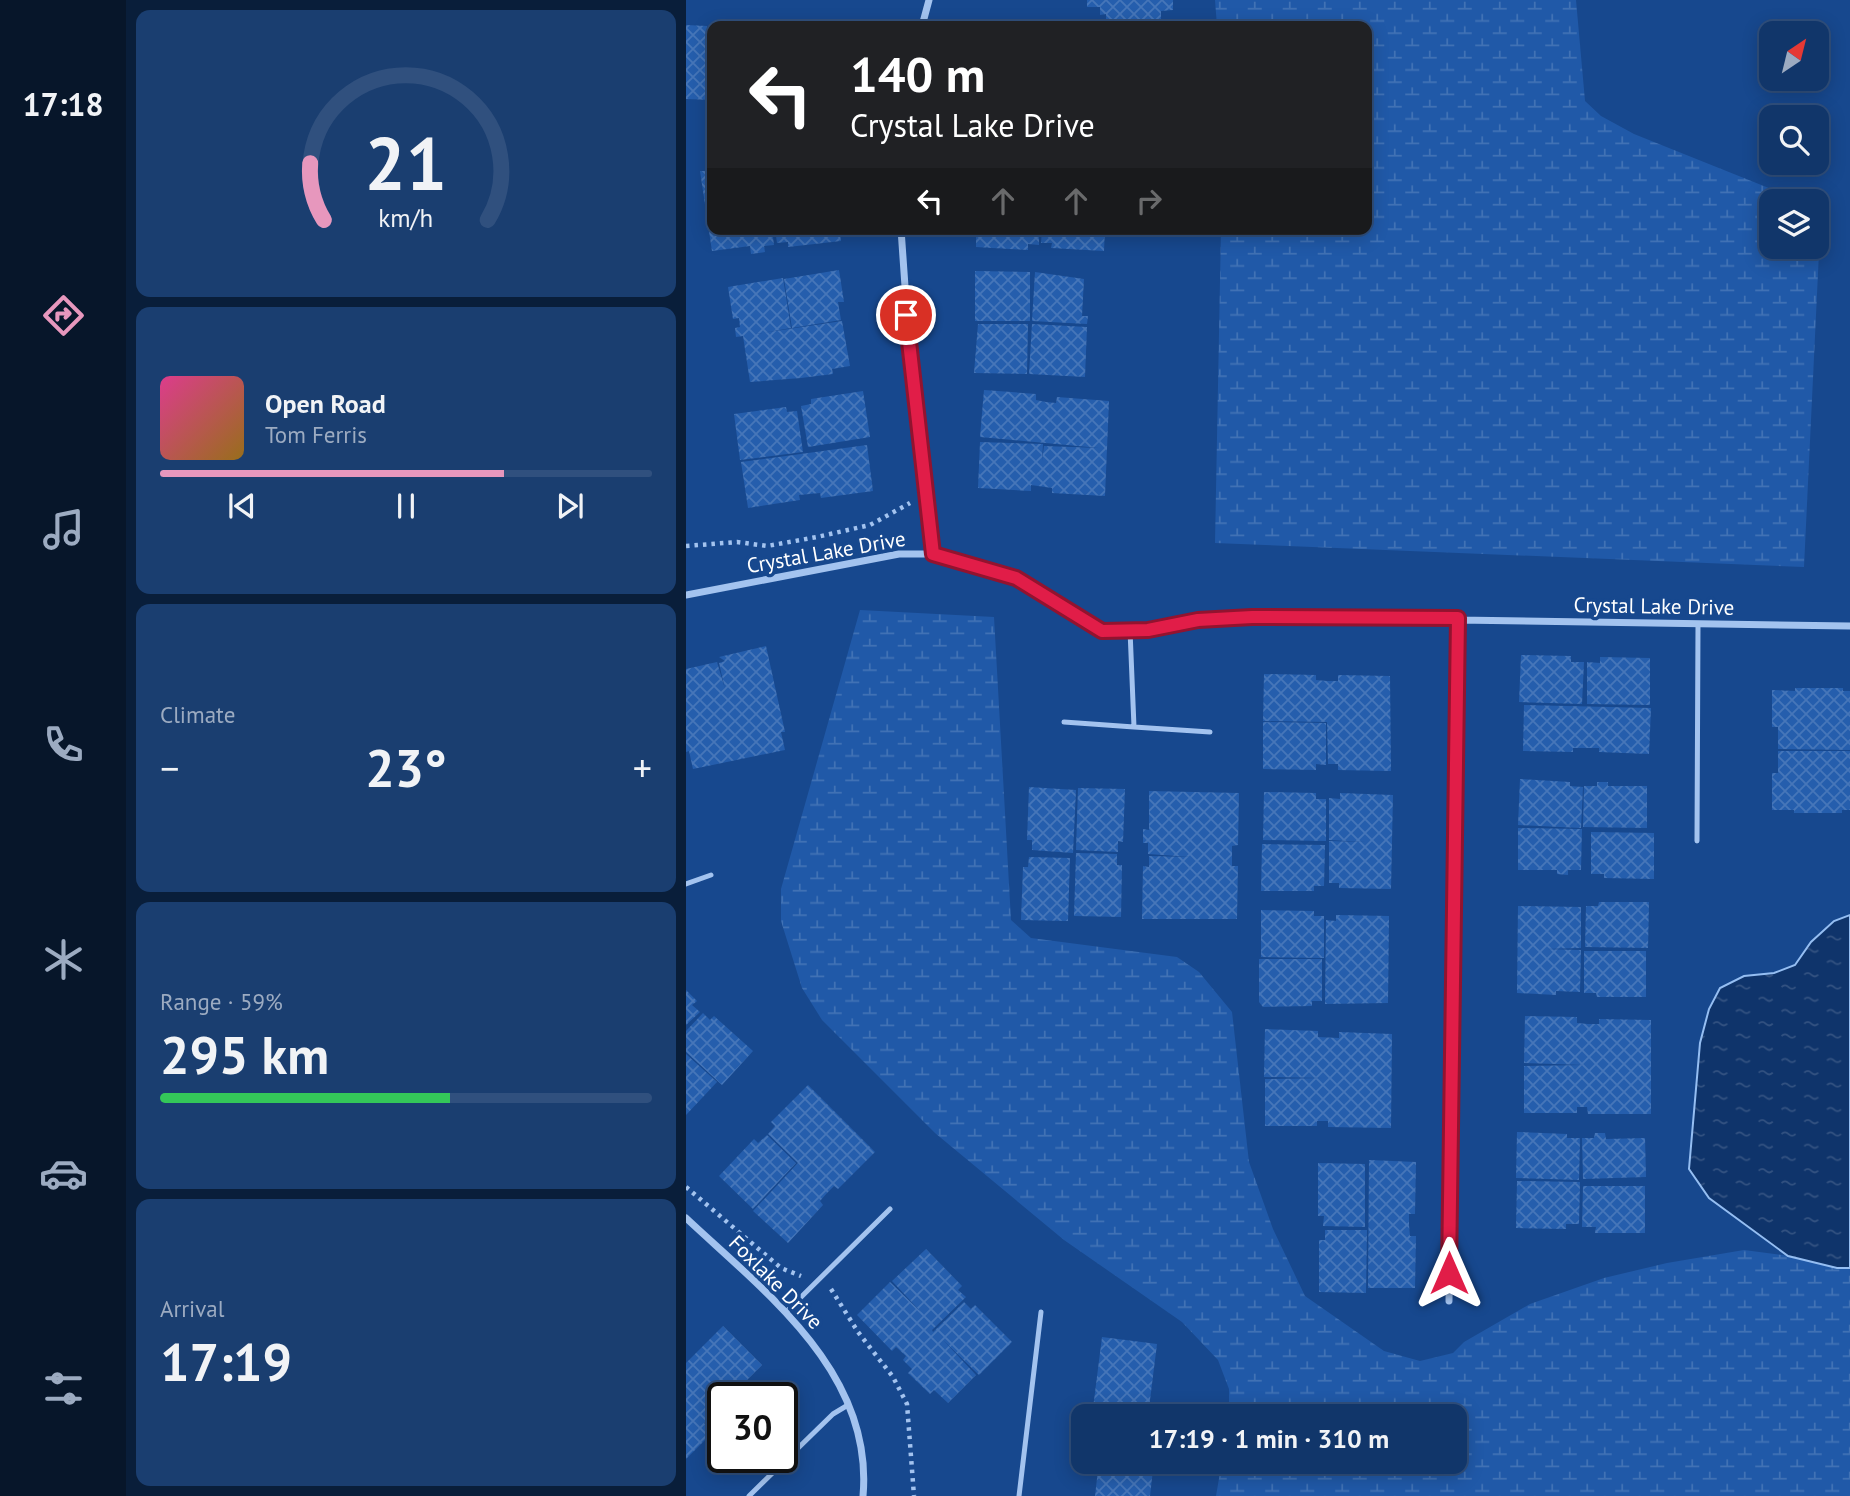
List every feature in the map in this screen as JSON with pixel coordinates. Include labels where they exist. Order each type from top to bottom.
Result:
[{"type":"street","points":[[923,21],[929,0]]},
{"type":"street","points":[[901,235],[906,315],[933,554]]},
{"type":"street","name":"Crystal Lake Drive","points":[[686,595],[899,554],[933,554],[1016,578],[1102,631],[1252,617],[1458,618],[1698,625],[1850,626]]},
{"type":"street","points":[[1449,1301],[1458,618]]},
{"type":"street","name":"Foxlake Drive","points":[[686,1219],[786,1312],[824,1357],[848,1405],[859,1440],[863,1496]]},
{"type":"lane","points":[[1697,841],[1698,625]]},
{"type":"lane","points":[[1130,630],[1134,727]]},
{"type":"lane","points":[[1064,722],[1210,732]]},
{"type":"lane","points":[[686,884],[711,876]]},
{"type":"lane","points":[[786,1312],[890,1209]]},
{"type":"lane","points":[[1019,1496],[1041,1312]]},
{"type":"lane","points":[[749,1496],[824,1423],[848,1405]]},
{"type":"path","points":[[686,546],[737,542],[767,545],[805,539],[870,525],[907,503],[928,502]]},
{"type":"path","points":[[686,1188],[781,1268],[831,1288],[858,1332],[893,1377],[907,1404],[914,1496]]},
{"type":"green space","points":[[1215,0],[1576,0],[1585,101],[1601,116],[1634,134],[1771,189],[1759,189],[1759,259],[1819,259],[1804,567],[1215,543],[1221,235],[1372,235],[1372,21],[1217,21]]},
{"type":"green space","points":[[860,610],[994,617],[1011,920],[1031,938],[1177,957],[1199,972],[1232,1012],[1249,1162],[1273,1229],[1305,1296],[1384,1351],[1420,1361],[1453,1353],[1464,1342],[1530,1304],[1604,1278],[1667,1263],[1744,1250],[1798,1257],[1837,1268],[1850,1268],[1850,1496],[1216,1496],[1220,1474],[1467,1474],[1467,1404],[1229,1404],[1229,1389],[1218,1360],[1182,1322],[1064,1240],[935,1133],[822,1020],[802,988],[781,921],[781,889]]},
{"type":"water","points":[[1850,915],[1850,1268],[1837,1268],[1788,1256],[1709,1198],[1689,1169],[1700,1043],[1709,1009],[1720,988],[1744,976],[1774,973],[1795,965],[1811,942],[1834,921]]},
{"type":"building","points":[[1087,0],[1173,0],[1173,10],[1161,11],[1161,21],[1106,21],[1106,14],[1100,15],[1100,7],[1087,7]]},
{"type":"building","points":[[686,25],[707,26],[707,100],[686,99]]},
{"type":"building","points":[[700,171],[707,171],[706,211]]},
{"type":"building","points":[[710,235],[773,235],[774,245],[764,246],[765,252],[751,254],[750,246],[712,251]]},
{"type":"building","points":[[776,235],[840,235],[841,241],[788,247],[788,242],[777,243]]},
{"type":"building","points":[[976,235],[1039,235],[1039,245],[1028,244],[1028,250],[976,247]]},
{"type":"building","points":[[1042,235],[1105,235],[1104,251],[1051,248],[1052,243],[1041,243]]},
{"type":"building","points":[[839,270],[844,302],[838,302],[841,320],[792,328],[784,279]]},
{"type":"building","points":[[975,271],[1030,272],[1030,321],[975,321]]},
{"type":"building","points":[[1035,272],[1084,279],[1082,316],[1088,316],[1087,324],[1032,321]]},
{"type":"building","points":[[783,278],[791,328],[756,334],[842,321],[850,366],[832,369],[833,374],[750,382],[743,336],[736,337],[735,328],[740,327],[739,318],[733,319],[728,287]]},
{"type":"building","points":[[978,324],[1028,324],[1027,374],[974,373]]},
{"type":"building","points":[[1032,324],[1087,327],[1085,377],[1029,374]]},
{"type":"building","points":[[984,390],[1036,394],[1036,400],[1056,403],[1057,397],[1109,401],[1105,496],[1052,493],[1052,488],[1031,485],[1031,491],[978,488],[980,442],[1043,444],[1042,461],[1044,446],[1099,448],[980,437]]},
{"type":"building","points":[[863,391],[870,437],[808,447],[801,406],[811,404],[811,399]]},
{"type":"building","points":[[786,407],[787,412],[797,411],[803,452],[740,460],[734,414]]},
{"type":"building","points":[[867,445],[873,491],[821,498],[820,493],[799,495],[800,500],[748,508],[741,462]]},
{"type":"building","points":[[766,646],[785,732],[781,732],[785,750],[693,769],[689,751],[686,752],[686,669],[717,662],[725,689],[719,663],[725,661],[719,657]]},
{"type":"building","points":[[1521,655],[1571,656],[1571,662],[1584,662],[1582,704],[1519,702]]},
{"type":"building","points":[[1600,657],[1650,658],[1650,705],[1587,704],[1587,662],[1600,663]]},
{"type":"building","points":[[1264,674],[1316,675],[1316,680],[1327,681],[1338,681],[1338,675],[1390,676],[1391,771],[1338,770],[1338,764],[1328,764],[1327,722],[1263,721]]},
{"type":"building","points":[[1795,688],[1843,688],[1843,691],[1850,691],[1850,750],[1778,749],[1778,727],[1772,727],[1772,690],[1795,691]]},
{"type":"building","points":[[1524,705],[1651,708],[1649,754],[1599,752],[1599,748],[1573,748],[1573,752],[1523,751]]},
{"type":"building","points":[[1263,722],[1326,723],[1326,765],[1316,764],[1316,770],[1263,769]]},
{"type":"building","points":[[1778,751],[1850,751],[1850,810],[1842,810],[1842,813],[1794,813],[1794,810],[1772,810],[1772,773],[1778,773]]},
{"type":"building","points":[[1520,779],[1570,782],[1570,786],[1583,787],[1581,828],[1518,825]]},
{"type":"building","points":[[1597,782],[1608,782],[1608,786],[1647,786],[1647,828],[1583,827],[1584,786],[1597,786]]},
{"type":"building","points":[[1029,787],[1076,790],[1073,853],[1032,850],[1032,840],[1027,840]]},
{"type":"building","points":[[1078,788],[1125,789],[1123,842],[1118,841],[1118,852],[1076,850]]},
{"type":"building","points":[[1149,791],[1239,793],[1238,845],[1232,846],[1232,866],[1238,866],[1237,919],[1142,919],[1143,866],[1149,867],[1149,856],[1191,857],[1148,854],[1148,843],[1143,843],[1143,829],[1149,830]]},
{"type":"building","points":[[1264,792],[1316,793],[1316,799],[1326,799],[1326,841],[1263,840]]},
{"type":"building","points":[[1340,793],[1393,795],[1391,889],[1339,888],[1339,883],[1329,883],[1329,841],[1366,842],[1329,840],[1329,798],[1340,799]]},
{"type":"building","points":[[1518,828],[1582,829],[1581,870],[1568,870],[1568,875],[1557,874],[1557,870],[1518,870]]},
{"type":"building","points":[[1591,832],[1654,833],[1654,879],[1604,878],[1604,874],[1591,874]]},
{"type":"building","points":[[1262,844],[1325,845],[1324,886],[1314,886],[1314,891],[1261,891]]},
{"type":"building","points":[[1076,853],[1117,854],[1117,865],[1122,865],[1121,917],[1074,916]]},
{"type":"building","points":[[1029,857],[1070,858],[1068,921],[1021,920],[1023,867],[1028,867]]},
{"type":"building","points":[[1599,902],[1649,902],[1648,948],[1585,947],[1586,906],[1598,906]]},
{"type":"building","points":[[1518,906],[1581,907],[1581,948],[1545,949],[1581,950],[1580,992],[1556,991],[1556,995],[1517,993]]},
{"type":"building","points":[[1261,910],[1314,911],[1314,916],[1324,916],[1324,958],[1261,957]]},
{"type":"building","points":[[1336,915],[1389,916],[1388,1003],[1325,1004],[1326,920],[1336,921]]},
{"type":"building","points":[[1584,951],[1646,951],[1646,997],[1597,997],[1596,993],[1584,993]]},
{"type":"building","points":[[1259,959],[1322,959],[1322,1001],[1312,1001],[1312,1006],[1263,1007],[1259,1002]]},
{"type":"building","points":[[686,990],[697,1001],[692,1005],[700,1012],[686,1025]]},
{"type":"building","points":[[703,1013],[710,1020],[714,1016],[753,1051],[722,1085],[686,1052],[686,1031]]},
{"type":"building","points":[[1525,1016],[1577,1017],[1577,1023],[1588,1024],[1599,1024],[1599,1019],[1651,1020],[1651,1114],[1588,1114],[1587,1107],[1577,1107],[1577,1113],[1524,1113],[1524,1066],[1584,1065],[1524,1063]]},
{"type":"building","points":[[1265,1029],[1318,1031],[1318,1037],[1339,1038],[1339,1032],[1392,1034],[1391,1128],[1328,1127],[1328,1121],[1317,1121],[1317,1126],[1265,1126],[1265,1079],[1323,1078],[1264,1077]]},
{"type":"building","points":[[686,1054],[717,1082],[686,1115]]},
{"type":"building","points":[[808,1085],[875,1152],[838,1189],[834,1186],[827,1193],[820,1201],[823,1205],[788,1243],[753,1211],[798,1163],[768,1134],[775,1126],[771,1122]]},
{"type":"building","points":[[1517,1132],[1567,1134],[1567,1138],[1580,1138],[1579,1180],[1516,1178]]},
{"type":"building","points":[[1595,1133],[1605,1133],[1606,1139],[1645,1138],[1646,1177],[1583,1179],[1582,1138],[1594,1138]]},
{"type":"building","points":[[767,1135],[796,1163],[753,1209],[719,1176],[754,1139],[758,1143]]},
{"type":"building","points":[[1369,1160],[1416,1162],[1415,1214],[1409,1214],[1410,1236],[1416,1236],[1415,1288],[1368,1288]]},
{"type":"building","points":[[1318,1163],[1365,1164],[1365,1227],[1323,1226],[1324,1216],[1318,1216]]},
{"type":"building","points":[[1517,1181],[1580,1182],[1579,1224],[1566,1224],[1566,1229],[1516,1228]]},
{"type":"building","points":[[1583,1186],[1645,1186],[1645,1233],[1595,1233],[1596,1227],[1582,1227]]},
{"type":"building","points":[[1325,1230],[1367,1230],[1366,1293],[1319,1292],[1319,1240],[1325,1240]]},
{"type":"building","points":[[926,1249],[962,1286],[958,1290],[966,1297],[933,1332],[964,1302],[971,1309],[975,1305],[1012,1342],[979,1375],[943,1340],[976,1375],[948,1403],[934,1390],[930,1394],[908,1373],[912,1369],[903,1360],[906,1356],[896,1347],[892,1351],[857,1315],[890,1282],[921,1312],[892,1281]]},
{"type":"building","points":[[723,1326],[762,1365],[745,1382],[707,1382],[707,1420],[704,1423],[707,1426],[707,1438],[686,1459],[686,1363]]},
{"type":"building","points":[[1102,1337],[1157,1344],[1150,1404],[1094,1404]]},
{"type":"building","points":[[1098,1474],[1153,1474],[1150,1496],[1095,1496]]},
{"type":"route","points":[[906,315],[933,554],[980,565],[1016,578],[1102,631],[1148,630],[1198,620],[1252,617],[1458,618],[1449,1273]]}]
